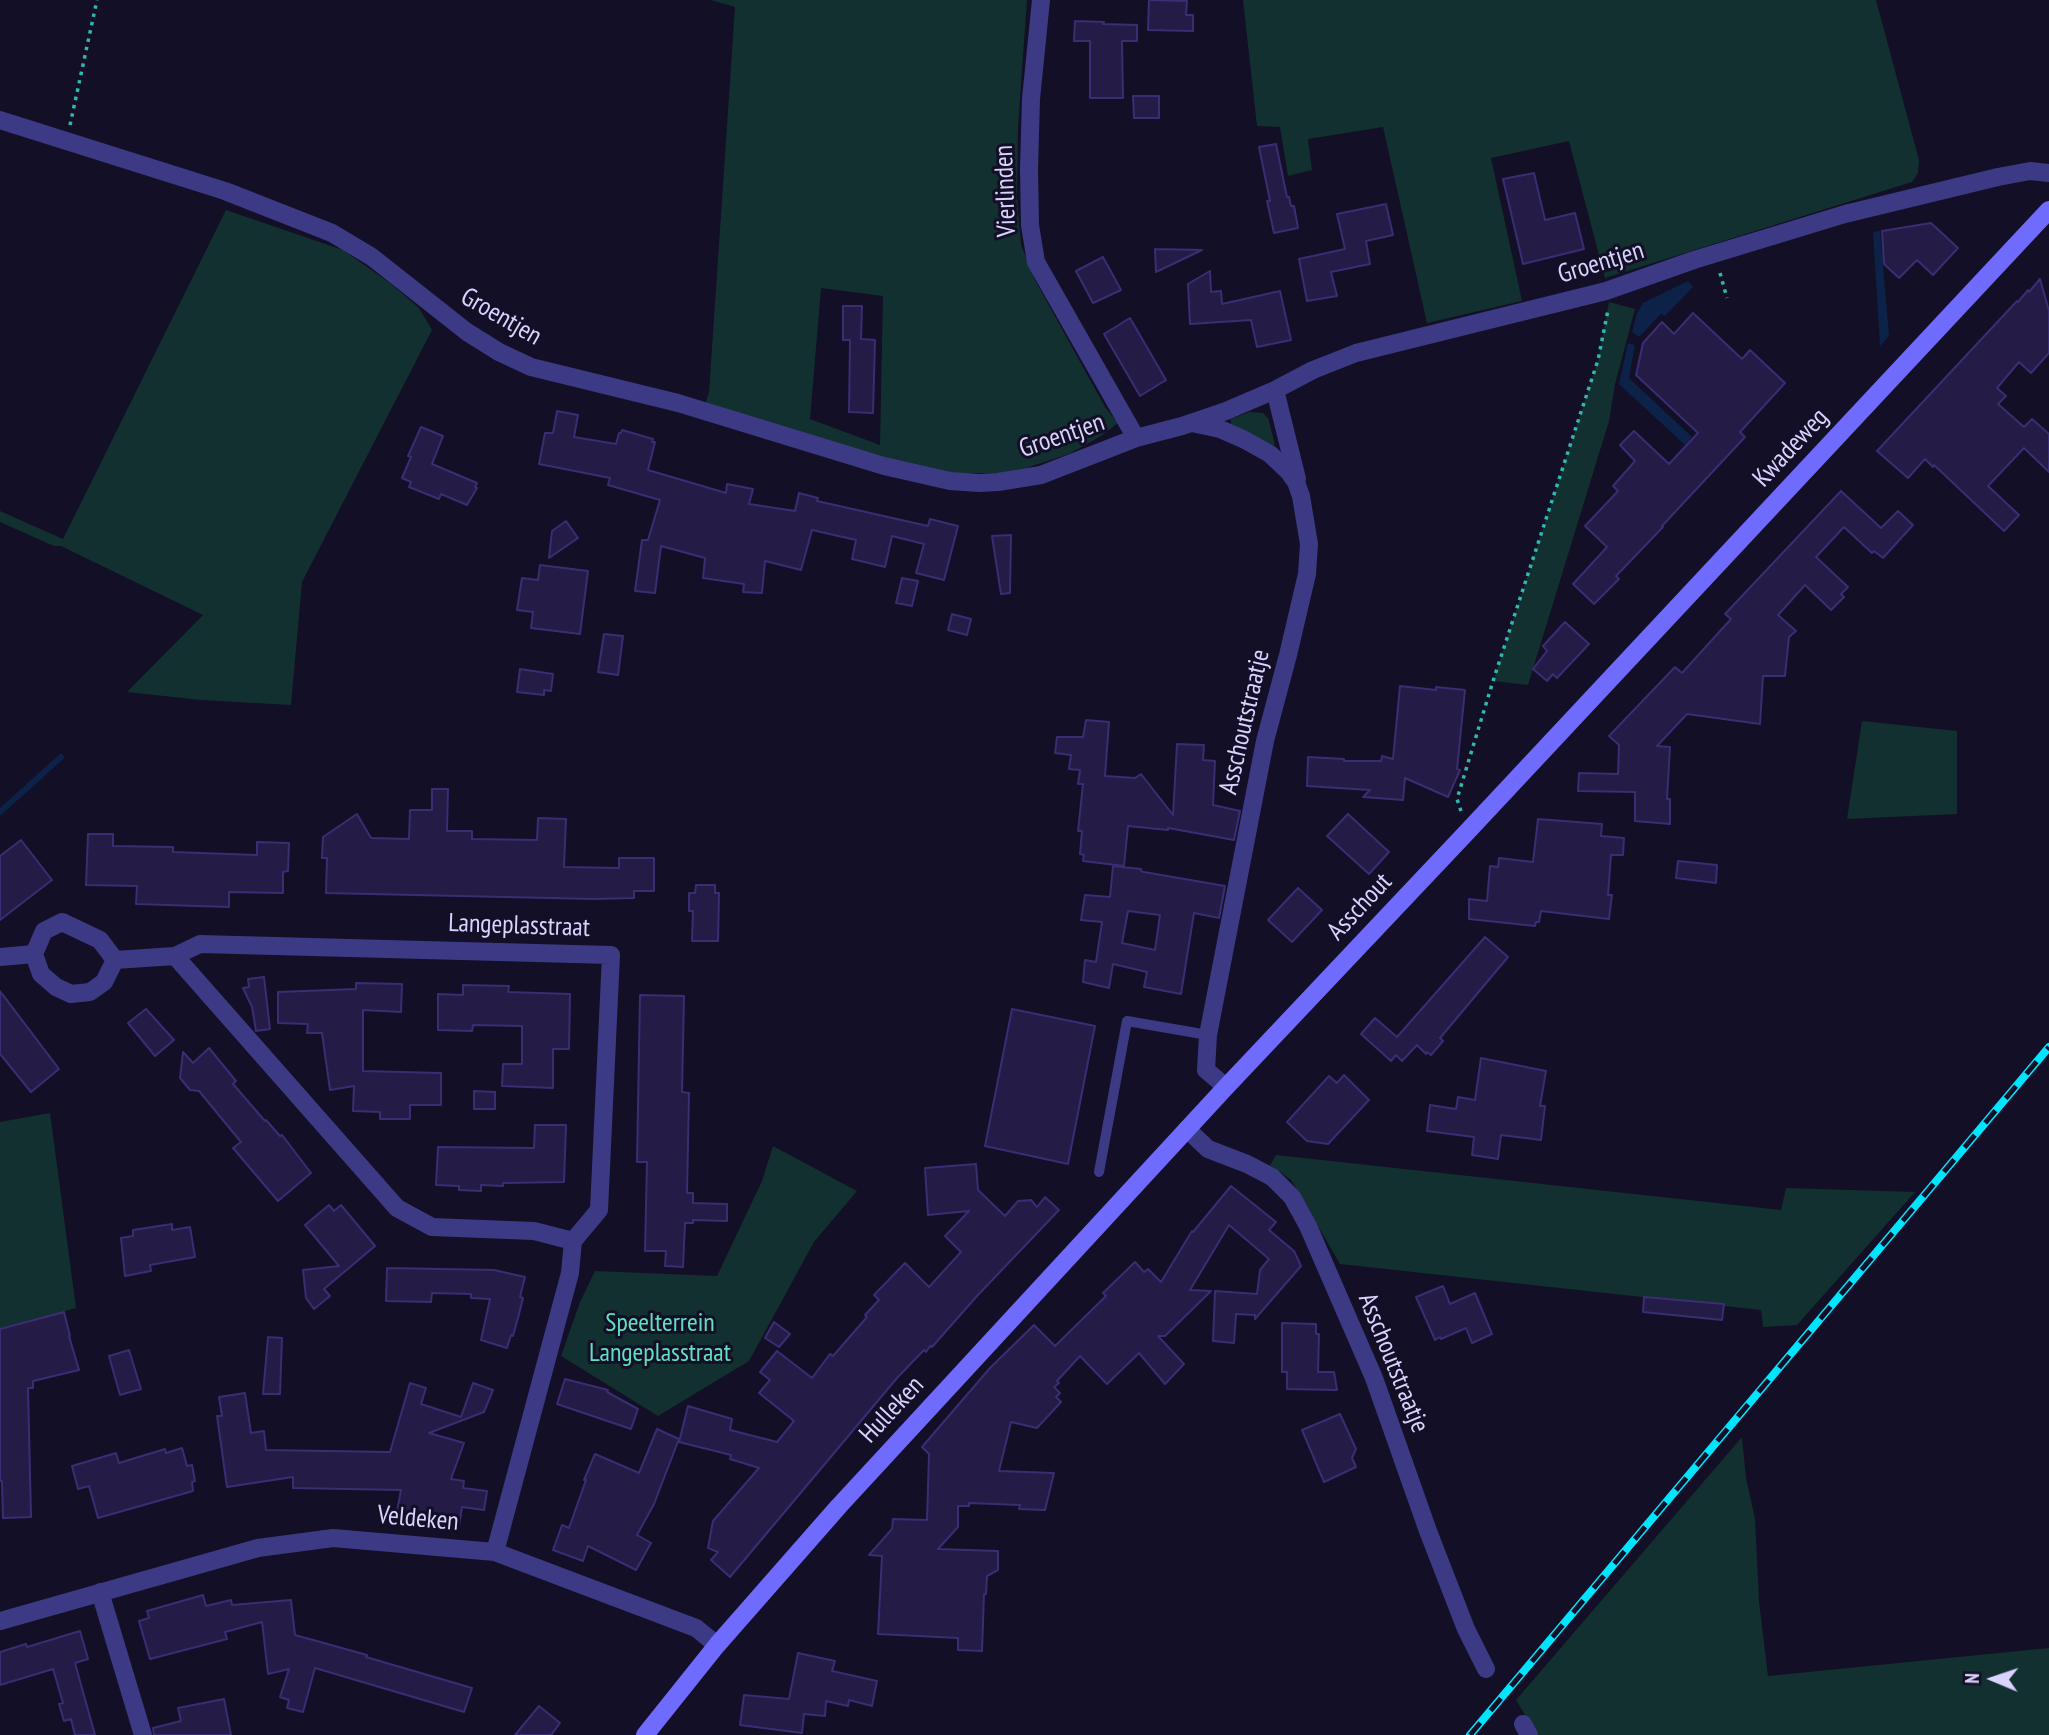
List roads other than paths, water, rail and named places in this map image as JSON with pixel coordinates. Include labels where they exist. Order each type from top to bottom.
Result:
[{"type":"main road","name":"Kwadeweg","points":[[1570,721],[2049,211]]},
{"type":"main road","name":"Asschout","points":[[1187,1129],[1570,721]]},
{"type":"main road","name":"Hulleken","points":[[645,1735],[718,1645],[839,1506],[1187,1129]]},
{"type":"street","name":"Vierlinden","points":[[1041,0],[1031,99],[1029,158],[1030,225],[1037,262],[1136,438]]},
{"type":"street","name":"Groentjen","points":[[0,120],[225,191],[332,233],[372,257],[467,332],[499,352],[531,367],[678,403],[884,467],[950,481],[998,482],[1041,475],[1136,438],[1192,422],[1275,390],[1313,370],[1356,353],[1606,291],[1845,214],[2030,171],[2049,173]]},
{"type":"street","points":[[1275,390],[1301,496]]},
{"type":"street","name":"Asschoutstraatje","points":[[1192,422],[1220,429],[1243,439],[1270,454],[1289,472],[1301,496],[1309,544],[1307,574],[1265,741],[1208,1035],[1206,1070],[1226,1087]]},
{"type":"street","points":[[62,922],[100,940],[115,960],[104,982],[90,992],[71,994],[56,987],[41,974],[34,954],[44,930],[62,922]]},
{"type":"street","name":"Langeplasstraat","points":[[115,960],[175,956],[200,944],[611,955],[599,1210],[573,1241]]},
{"type":"street","points":[[0,957],[34,954]]},
{"type":"street","points":[[175,956],[397,1208],[432,1227],[534,1231],[573,1241],[570,1273],[495,1552]]},
{"type":"street","name":"Asschoutstraatje","points":[[1187,1129],[1208,1149],[1272,1177],[1292,1197],[1308,1226],[1374,1378],[1461,1617],[1486,1669]]},
{"type":"street","name":"Veldeken","points":[[0,1621],[258,1548],[333,1538],[495,1552],[696,1628],[718,1645]]},
{"type":"street","points":[[100,1592],[143,1735]]},
{"type":"lane","points":[[1100,1172],[1127,1021],[1208,1035]]},
{"type":"water","points":[[1880,231],[1889,336],[1880,346],[1873,232]]},
{"type":"water","points":[[1688,281],[1693,287],[1665,316],[1661,314],[1639,337],[1632,332],[1643,303]]},
{"type":"water","points":[[1628,343],[1635,345],[1629,378],[1692,437],[1685,445],[1619,384]]},
{"type":"waterway","points":[[0,812],[61,757]]},
{"type":"railway","points":[[1470,1735],[2049,1047]]},
{"type":"park label","name":"Speelterrein Langeplasstraat","points":[[660,1339]]}]
